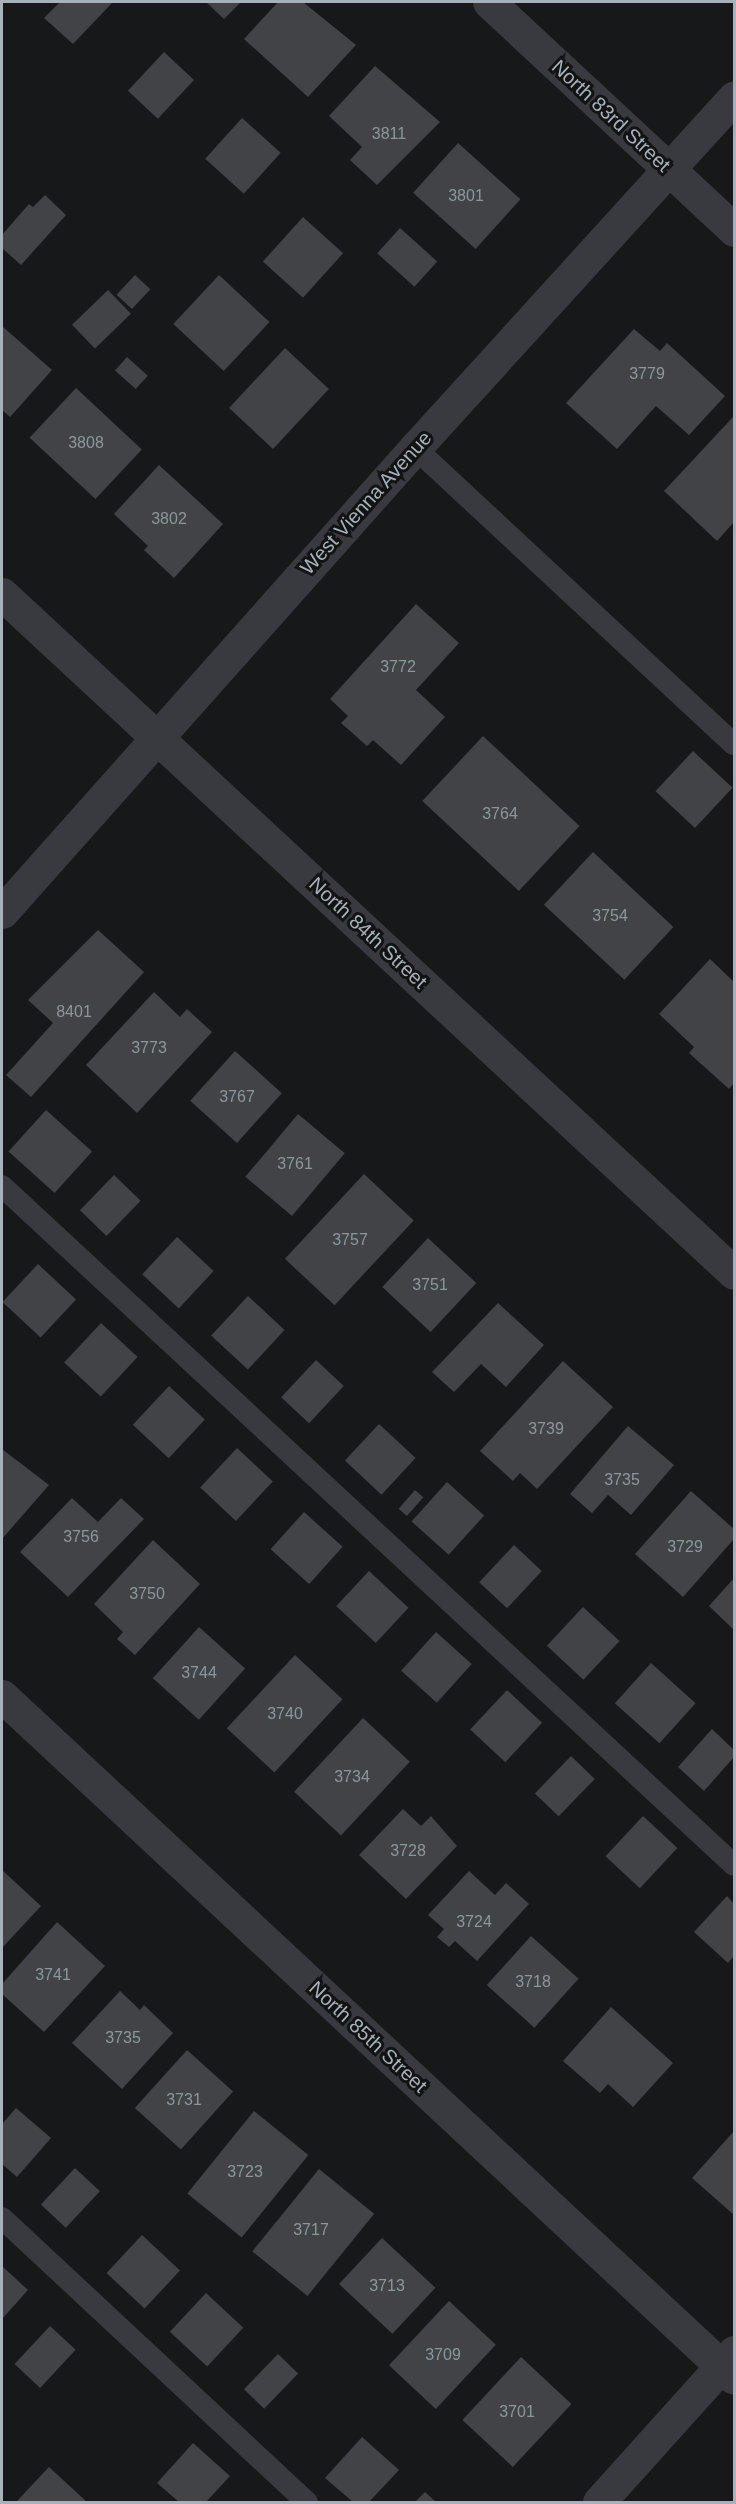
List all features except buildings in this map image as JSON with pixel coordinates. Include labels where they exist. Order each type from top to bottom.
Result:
[{"type":"street","name":"North 83rd Street","points":[[489,2],[735,230]]},
{"type":"street","name":"West Vienna Avenue","points":[[2,912],[415,448],[735,98]]},
{"type":"street","name":"North 84th Street","points":[[2,594],[735,1273]]},
{"type":"street","name":"North 85th Street","points":[[2,1696],[730,2365]]},
{"type":"street","points":[[599,2502],[730,2365]]},
{"type":"lane","points":[[415,448],[735,744]]},
{"type":"lane","points":[[2,1186],[735,1865]]},
{"type":"lane","points":[[2,2218],[307,2502]]}]
